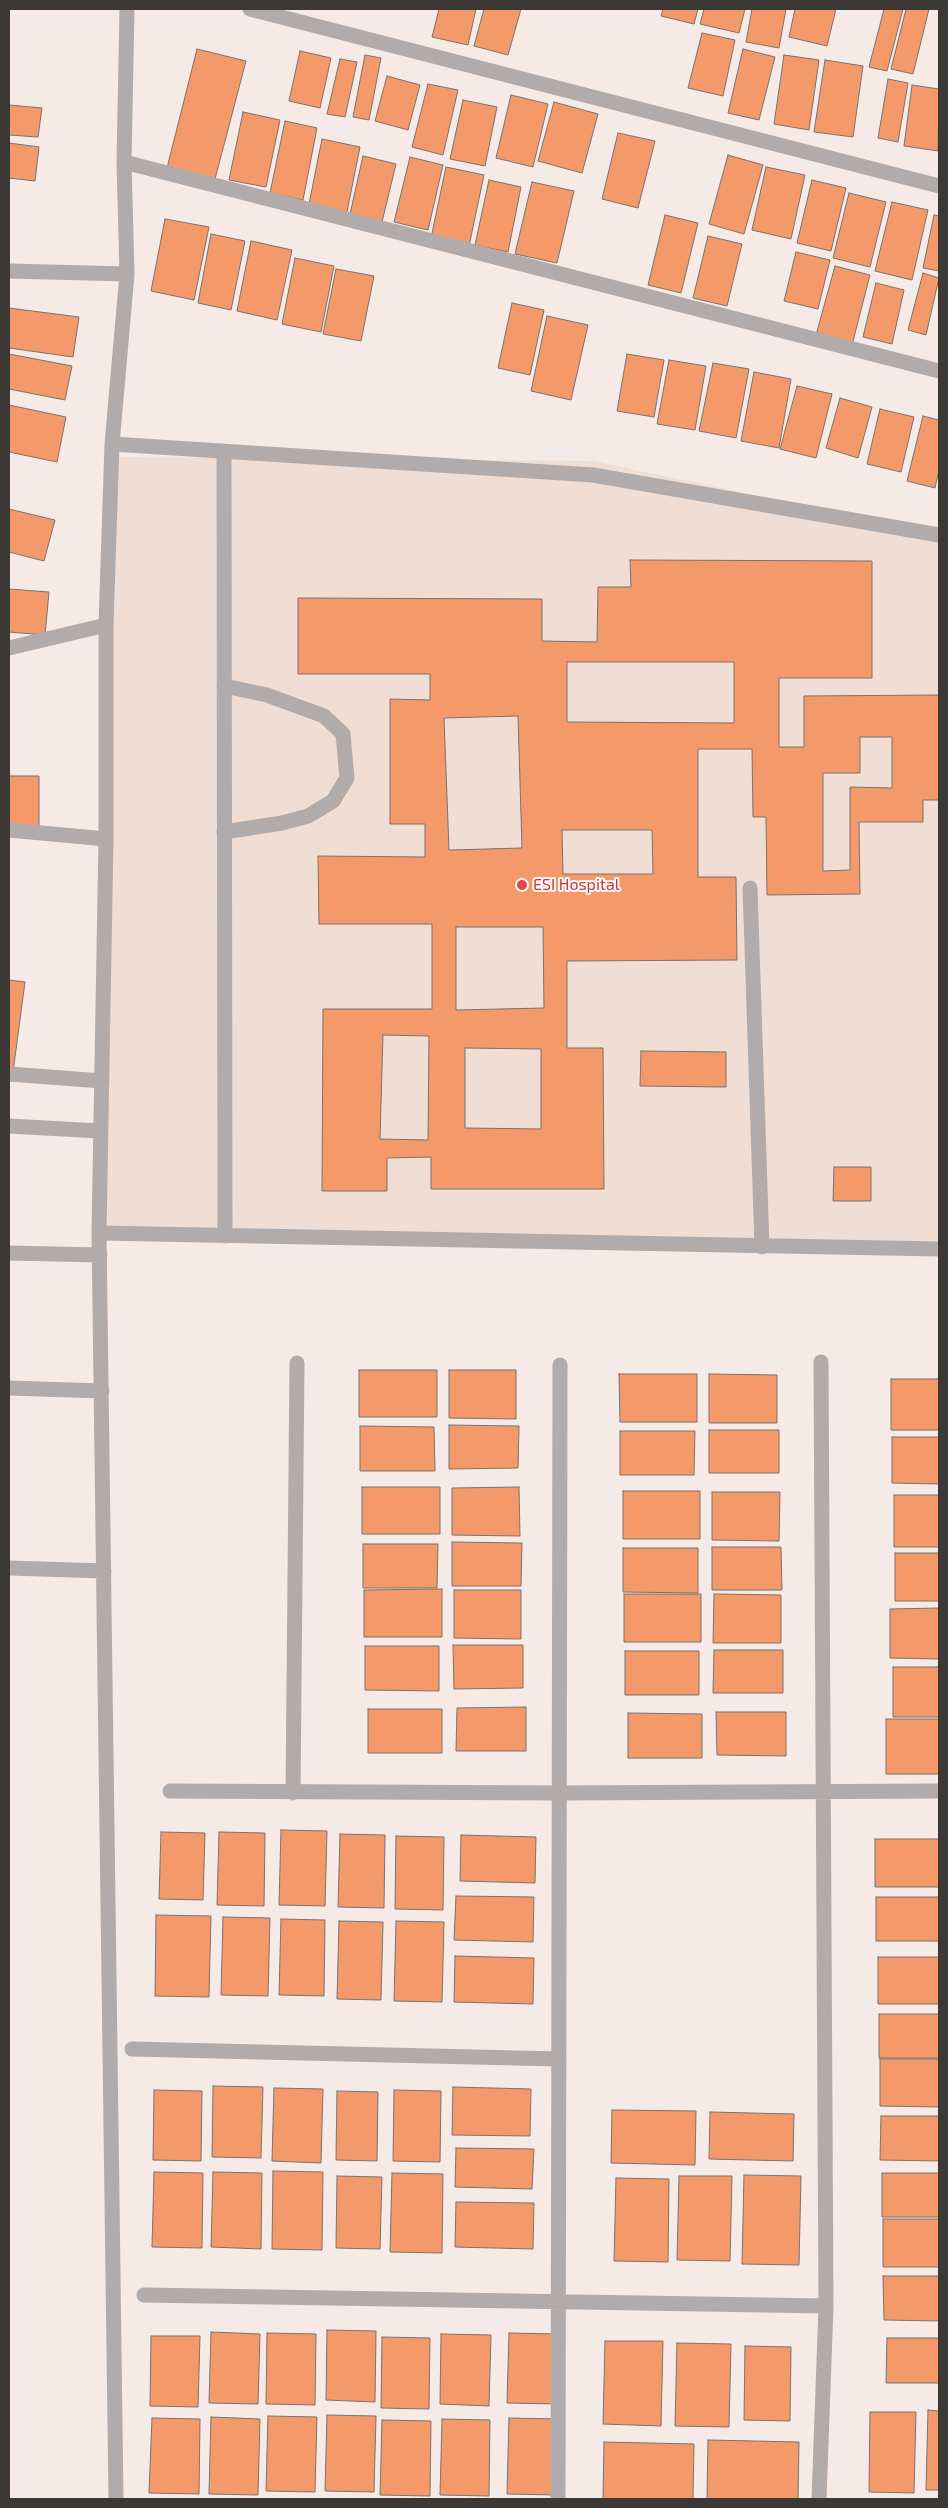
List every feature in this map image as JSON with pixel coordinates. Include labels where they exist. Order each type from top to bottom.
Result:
[{"type":"street","points":[[116,2499],[99,1233],[106,839],[106,625],[112,444],[127,274],[124,162],[127,9]]},
{"type":"street","points":[[250,9],[939,186]]},
{"type":"street","points":[[124,162],[939,371]]},
{"type":"street","points":[[9,271],[127,274]]},
{"type":"street","points":[[112,444],[593,475],[939,535]]},
{"type":"street","points":[[224,451],[225,1236]]},
{"type":"street","points":[[9,648],[106,625]]},
{"type":"street","points":[[224,686],[267,695],[324,716],[343,734],[346,778],[333,801],[308,816],[282,823],[224,832]]},
{"type":"street","points":[[9,830],[106,839]]},
{"type":"street","points":[[750,888],[762,1246]]},
{"type":"street","points":[[9,1074],[102,1081]]},
{"type":"street","points":[[9,1126],[100,1131]]},
{"type":"street","points":[[99,1233],[939,1249]]},
{"type":"street","points":[[9,1253],[100,1256]]},
{"type":"street","points":[[819,2499],[826,2306],[821,1362]]},
{"type":"street","points":[[293,1793],[296,1363]]},
{"type":"street","points":[[558,2499],[560,1365]]},
{"type":"street","points":[[9,1388],[102,1391]]},
{"type":"street","points":[[9,1568],[104,1570]]},
{"type":"street","points":[[170,1791],[559,1793],[939,1791]]},
{"type":"street","points":[[132,2049],[559,2059]]},
{"type":"street","points":[[144,2295],[826,2306]]},
{"type":"shaded area","name":"ESI Hospital","points":[[115,457],[593,461],[939,534],[939,1244],[94,1236]]},
{"type":"building","points":[[439,9],[476,9],[468,45],[432,37]]},
{"type":"building","points":[[484,9],[521,9],[508,55],[474,46]]},
{"type":"building","points":[[663,9],[698,9],[694,24],[661,16]]},
{"type":"building","points":[[704,9],[745,9],[739,33],[700,24]]},
{"type":"building","points":[[752,9],[786,9],[779,48],[746,42]]},
{"type":"building","points":[[795,9],[836,9],[827,46],[789,37]]},
{"type":"building","points":[[884,9],[903,9],[887,71],[869,67]]},
{"type":"building","points":[[906,9],[929,9],[913,74],[891,69]]},
{"type":"building","points":[[702,33],[735,40],[723,96],[688,88]]},
{"type":"building","points":[[197,49],[246,61],[215,179],[167,168]]},
{"type":"building","points":[[743,49],[775,57],[759,120],[728,113]]},
{"type":"building","points":[[300,51],[331,58],[320,108],[289,101]]},
{"type":"building","points":[[365,55],[381,58],[369,120],[353,117]]},
{"type":"building","points":[[784,55],[819,60],[809,130],[774,124]]},
{"type":"building","points":[[340,59],[357,62],[345,117],[327,114]]},
{"type":"building","points":[[825,60],[863,66],[853,137],[814,132]]},
{"type":"building","points":[[387,76],[420,85],[408,130],[375,121]]},
{"type":"building","points":[[888,79],[908,83],[898,142],[878,138]]},
{"type":"building","points":[[428,84],[458,90],[443,155],[412,147]]},
{"type":"building","points":[[912,85],[939,89],[938,151],[904,146]]},
{"type":"building","points":[[511,95],[548,104],[533,167],[496,158]]},
{"type":"building","points":[[463,100],[497,107],[485,166],[450,159]]},
{"type":"building","points":[[554,102],[598,114],[582,173],[538,161]]},
{"type":"building","points":[[9,105],[42,108],[38,137],[9,135]]},
{"type":"building","points":[[243,112],[280,120],[266,187],[229,180]]},
{"type":"building","points":[[285,121],[317,128],[303,200],[270,193]]},
{"type":"building","points":[[618,133],[655,141],[638,208],[602,199]]},
{"type":"building","points":[[322,139],[360,147],[346,217],[308,209]]},
{"type":"building","points":[[9,143],[39,147],[35,181],[9,178]]},
{"type":"building","points":[[728,155],[763,165],[744,234],[709,224]]},
{"type":"building","points":[[363,156],[396,164],[382,222],[350,214]]},
{"type":"building","points":[[410,157],[443,165],[428,230],[394,222]]},
{"type":"building","points":[[446,167],[484,175],[469,246],[431,238]]},
{"type":"building","points":[[766,167],[805,175],[791,239],[752,230]]},
{"type":"building","points":[[489,180],[521,187],[508,252],[475,245]]},
{"type":"building","points":[[812,180],[846,188],[831,251],[797,243]]},
{"type":"building","points":[[532,182],[574,191],[557,263],[515,254]]},
{"type":"building","points":[[849,193],[886,202],[870,267],[833,258]]},
{"type":"building","points":[[892,202],[928,210],[912,280],[875,271]]},
{"type":"building","points":[[665,215],[698,223],[681,293],[648,285]]},
{"type":"building","points":[[934,215],[939,216],[939,271],[923,268]]},
{"type":"building","points":[[165,219],[209,227],[194,300],[151,291]]},
{"type":"building","points":[[211,234],[245,241],[231,310],[198,303]]},
{"type":"building","points":[[708,236],[742,244],[727,306],[693,298]]},
{"type":"building","points":[[251,241],[292,250],[277,320],[237,311]]},
{"type":"building","points":[[796,252],[830,260],[818,309],[784,301]]},
{"type":"building","points":[[295,258],[334,266],[321,332],[282,324]]},
{"type":"building","points":[[835,266],[870,275],[852,345],[816,335]]},
{"type":"building","points":[[336,269],[374,276],[361,341],[323,334]]},
{"type":"building","points":[[923,273],[939,278],[926,335],[908,330]]},
{"type":"building","points":[[876,283],[904,290],[892,344],[863,337]]},
{"type":"building","points":[[512,303],[544,310],[530,375],[498,368]]},
{"type":"building","points":[[9,308],[79,317],[73,357],[9,348]]},
{"type":"building","points":[[547,316],[588,325],[571,400],[531,391]]},
{"type":"building","points":[[9,354],[72,366],[65,400],[9,389]]},
{"type":"building","points":[[627,354],[664,360],[654,417],[617,411]]},
{"type":"building","points":[[669,360],[706,366],[695,430],[657,424]]},
{"type":"building","points":[[713,363],[749,369],[736,438],[699,431]]},
{"type":"building","points":[[754,372],[791,379],[779,448],[741,441]]},
{"type":"building","points":[[797,386],[832,394],[816,458],[780,449]]},
{"type":"building","points":[[840,398],[872,407],[858,458],[826,448]]},
{"type":"building","points":[[9,405],[66,417],[57,462],[9,452]]},
{"type":"building","points":[[880,409],[914,417],[901,472],[867,464]]},
{"type":"building","points":[[923,416],[939,420],[939,470],[935,488],[907,481]]},
{"type":"building","points":[[9,509],[55,520],[44,561],[9,552]]},
{"type":"building","points":[[630,560],[872,561],[872,678],[779,678],[779,747],[804,747],[804,696],[939,695],[939,800],[923,800],[923,822],[859,822],[860,894],[767,895],[766,817],[753,817],[752,749],[698,749],[698,877],[736,877],[737,960],[567,961],[567,1048],[603,1048],[604,1189],[431,1189],[431,1157],[387,1158],[387,1191],[322,1191],[323,1009],[432,1009],[432,924],[319,924],[318,856],[425,857],[425,824],[390,824],[390,699],[430,700],[430,674],[298,674],[298,598],[542,599],[542,641],[597,642],[598,587],[631,587]],"holes":[[[567,662],[734,662],[734,723],[567,722]],[[518,716],[522,848],[449,850],[444,718]],[[860,737],[892,737],[892,788],[850,787],[850,870],[823,871],[823,773],[860,773]],[[562,830],[652,830],[653,874],[563,874]],[[456,927],[543,927],[544,1008],[456,1010]],[[383,1035],[429,1036],[428,1140],[380,1139]],[[465,1048],[541,1049],[541,1129],[465,1128]]]},
{"type":"building","points":[[9,589],[49,592],[45,635],[9,632]]},
{"type":"building","points":[[9,776],[39,776],[39,828],[9,827]]},
{"type":"building","points":[[9,980],[25,982],[13,1072],[9,1072]]},
{"type":"building","points":[[641,1051],[726,1052],[726,1087],[640,1086]]},
{"type":"building","points":[[834,1167],[871,1167],[871,1201],[833,1201]]},
{"type":"building","points":[[359,1370],[437,1370],[437,1417],[359,1417]]},
{"type":"building","points":[[449,1370],[516,1370],[516,1419],[449,1418]]},
{"type":"building","points":[[619,1374],[697,1374],[697,1422],[620,1422]]},
{"type":"building","points":[[709,1374],[777,1375],[777,1423],[709,1423]]},
{"type":"building","points":[[891,1379],[939,1379],[939,1430],[891,1430]]},
{"type":"building","points":[[449,1425],[519,1426],[518,1468],[449,1469]]},
{"type":"building","points":[[360,1426],[434,1427],[435,1471],[360,1471]]},
{"type":"building","points":[[709,1430],[779,1430],[779,1473],[709,1473]]},
{"type":"building","points":[[620,1431],[695,1431],[694,1475],[620,1475]]},
{"type":"building","points":[[892,1437],[939,1437],[939,1484],[892,1483]]},
{"type":"building","points":[[362,1487],[440,1487],[440,1534],[362,1534]]},
{"type":"building","points":[[519,1487],[520,1536],[452,1535],[452,1488]]},
{"type":"building","points":[[623,1491],[700,1491],[700,1539],[623,1539]]},
{"type":"building","points":[[712,1492],[780,1492],[779,1541],[712,1540]]},
{"type":"building","points":[[894,1495],[939,1495],[939,1547],[894,1547]]},
{"type":"building","points":[[452,1542],[522,1543],[521,1586],[452,1586]]},
{"type":"building","points":[[363,1544],[438,1544],[437,1588],[363,1588]]},
{"type":"building","points":[[712,1547],[781,1547],[782,1590],[712,1590]]},
{"type":"building","points":[[623,1548],[698,1548],[698,1593],[623,1592]]},
{"type":"building","points":[[895,1553],[939,1553],[939,1601],[895,1601]]},
{"type":"building","points":[[442,1589],[442,1637],[364,1637],[364,1590]]},
{"type":"building","points":[[454,1590],[521,1590],[521,1639],[454,1638]]},
{"type":"building","points":[[624,1594],[701,1594],[701,1642],[624,1642]]},
{"type":"building","points":[[714,1594],[781,1595],[781,1643],[713,1643]]},
{"type":"building","points":[[939,1608],[939,1659],[890,1658],[890,1609]]},
{"type":"building","points":[[453,1645],[523,1645],[523,1688],[454,1689]]},
{"type":"building","points":[[365,1646],[439,1646],[439,1691],[365,1690]]},
{"type":"building","points":[[714,1650],[783,1650],[783,1693],[713,1693]]},
{"type":"building","points":[[625,1651],[699,1651],[699,1695],[625,1695]]},
{"type":"building","points":[[893,1667],[939,1667],[939,1717],[893,1717]]},
{"type":"building","points":[[526,1707],[526,1751],[456,1751],[457,1708]]},
{"type":"building","points":[[368,1709],[442,1709],[442,1753],[368,1753]]},
{"type":"building","points":[[716,1712],[786,1712],[786,1756],[717,1755]]},
{"type":"building","points":[[628,1713],[702,1714],[702,1758],[628,1758]]},
{"type":"building","points":[[886,1719],[939,1719],[939,1774],[886,1774]]},
{"type":"building","points":[[281,1830],[327,1831],[325,1906],[279,1905]]},
{"type":"building","points":[[161,1832],[205,1833],[203,1900],[159,1899]]},
{"type":"building","points":[[219,1832],[265,1833],[264,1906],[217,1905]]},
{"type":"building","points":[[340,1834],[385,1835],[384,1908],[338,1907]]},
{"type":"building","points":[[461,1835],[536,1837],[535,1883],[460,1881]]},
{"type":"building","points":[[396,1836],[444,1837],[443,1910],[395,1909]]},
{"type":"building","points":[[875,1839],[939,1839],[939,1887],[875,1887]]},
{"type":"building","points":[[456,1896],[534,1897],[533,1942],[454,1940]]},
{"type":"building","points":[[876,1897],[939,1897],[939,1941],[876,1941]]},
{"type":"building","points":[[156,1915],[211,1916],[209,1997],[155,1996]]},
{"type":"building","points":[[223,1917],[270,1918],[268,1996],[221,1995]]},
{"type":"building","points":[[281,1919],[325,1920],[324,1996],[279,1995]]},
{"type":"building","points":[[339,1921],[383,1922],[381,2000],[337,1999]]},
{"type":"building","points":[[396,1921],[444,1922],[442,2002],[394,2001]]},
{"type":"building","points":[[455,1956],[534,1958],[533,2004],[454,2002]]},
{"type":"building","points":[[878,1957],[939,1957],[939,2004],[878,2004]]},
{"type":"building","points":[[879,2014],[939,2014],[939,2058],[879,2058]]},
{"type":"building","points":[[880,2059],[939,2059],[939,2107],[880,2106]]},
{"type":"building","points":[[213,2086],[263,2087],[261,2158],[212,2157]]},
{"type":"building","points":[[453,2087],[531,2089],[530,2136],[452,2135]]},
{"type":"building","points":[[274,2088],[323,2089],[321,2163],[272,2161]]},
{"type":"building","points":[[154,2090],[202,2091],[201,2161],[153,2160]]},
{"type":"building","points":[[394,2090],[441,2091],[440,2162],[393,2161]]},
{"type":"building","points":[[337,2091],[378,2092],[377,2161],[336,2160]]},
{"type":"building","points":[[612,2110],[696,2111],[695,2165],[611,2163]]},
{"type":"building","points":[[710,2112],[794,2114],[793,2161],[709,2159]]},
{"type":"building","points":[[881,2116],[939,2116],[939,2161],[880,2160]]},
{"type":"building","points":[[456,2148],[534,2149],[532,2189],[455,2187]]},
{"type":"building","points":[[273,2171],[323,2172],[322,2250],[272,2249]]},
{"type":"building","points":[[154,2172],[203,2173],[202,2248],[152,2247]]},
{"type":"building","points":[[213,2172],[262,2173],[261,2249],[211,2247]]},
{"type":"building","points":[[392,2173],[443,2174],[442,2253],[390,2252]]},
{"type":"building","points":[[882,2173],[939,2173],[939,2217],[882,2217]]},
{"type":"building","points":[[744,2175],[801,2176],[799,2265],[742,2264]]},
{"type":"building","points":[[337,2176],[382,2177],[380,2249],[336,2248]]},
{"type":"building","points":[[679,2176],[732,2176],[730,2261],[677,2260]]},
{"type":"building","points":[[616,2178],[669,2179],[668,2262],[614,2261]]},
{"type":"building","points":[[456,2202],[534,2203],[533,2249],[455,2247]]},
{"type":"building","points":[[883,2219],[939,2219],[939,2267],[883,2267]]},
{"type":"building","points":[[883,2276],[939,2276],[939,2321],[884,2320]]},
{"type":"building","points":[[327,2330],[376,2331],[375,2402],[326,2400]]},
{"type":"building","points":[[211,2332],[260,2334],[258,2404],[209,2403]]},
{"type":"building","points":[[267,2333],[316,2334],[315,2405],[266,2404]]},
{"type":"building","points":[[509,2333],[558,2334],[557,2404],[507,2403]]},
{"type":"building","points":[[441,2334],[491,2335],[489,2406],[440,2404]]},
{"type":"building","points":[[151,2336],[200,2336],[198,2407],[150,2406]]},
{"type":"building","points":[[382,2337],[430,2338],[429,2409],[381,2408]]},
{"type":"building","points":[[887,2338],[939,2338],[939,2383],[886,2383]]},
{"type":"building","points":[[605,2341],[663,2341],[661,2426],[603,2424]]},
{"type":"building","points":[[677,2343],[731,2344],[729,2427],[675,2426]]},
{"type":"building","points":[[745,2346],[791,2347],[790,2421],[744,2420]]},
{"type":"building","points":[[928,2410],[939,2411],[939,2490],[926,2490]]},
{"type":"building","points":[[870,2412],[916,2412],[914,2493],[869,2492]]},
{"type":"building","points":[[327,2415],[376,2416],[374,2492],[325,2491]]},
{"type":"building","points":[[268,2416],[317,2417],[315,2492],[266,2491]]},
{"type":"building","points":[[211,2417],[260,2419],[258,2495],[209,2494]]},
{"type":"building","points":[[152,2418],[200,2419],[199,2494],[149,2493]]},
{"type":"building","points":[[509,2418],[558,2419],[556,2495],[507,2494]]},
{"type":"building","points":[[442,2419],[490,2420],[489,2496],[440,2495]]},
{"type":"building","points":[[382,2420],[431,2421],[430,2496],[380,2495]]},
{"type":"building","points":[[708,2440],[799,2442],[798,2499],[707,2499]]},
{"type":"building","points":[[604,2442],[694,2444],[693,2499],[603,2499]]},
{"type":"place","name":"ESI Hospital","points":[[522,885]]}]
